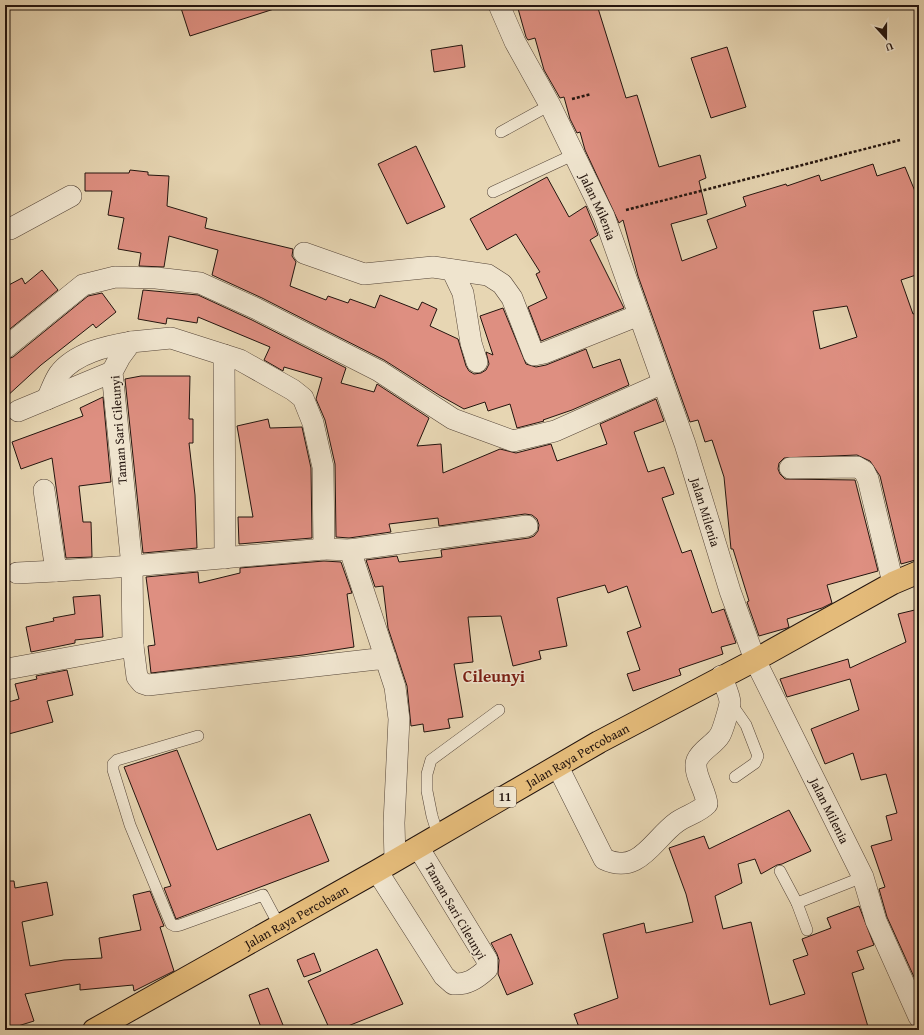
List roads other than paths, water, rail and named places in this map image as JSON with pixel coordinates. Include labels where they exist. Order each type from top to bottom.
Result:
[{"type":"highway","name":"Jalan Raya Percobaan","points":[[94,1030],[721,676],[755,660],[893,583],[919,572]]},
{"type":"street","name":"Jalan Milenia","points":[[499,5],[516,42],[575,154],[604,216],[662,383],[685,444],[730,591],[755,660],[863,877],[876,921],[919,1017]]},
{"type":"street","points":[[5,228],[10,228],[72,196]]},
{"type":"street","points":[[304,253],[364,274],[433,266],[488,275],[502,284],[512,298],[534,355],[544,353],[639,315]]},
{"type":"street","points":[[452,270],[463,293],[471,343],[477,362]]},
{"type":"street","points":[[5,348],[83,285],[116,278],[156,278],[200,283],[257,309],[379,371],[453,419],[513,441],[555,431],[662,383]]},
{"type":"street","points":[[47,399],[58,375],[66,366],[77,359],[108,346],[171,338],[240,360],[293,390],[303,398],[313,423],[323,467],[324,549]]},
{"type":"street","name":"Taman Sari Cileunyi","points":[[131,342],[120,357],[112,372],[132,566],[133,646],[138,677],[142,683],[148,685],[386,658]]},
{"type":"street","points":[[224,355],[225,558]]},
{"type":"street","points":[[18,411],[112,372]]},
{"type":"street","points":[[790,468],[857,467],[864,471],[868,479],[893,583]]},
{"type":"street","points":[[44,490],[56,571]]},
{"type":"street","points":[[17,573],[132,566],[324,549],[350,550],[527,526]]},
{"type":"street","points":[[350,550],[395,687],[399,719],[394,823],[386,865]]},
{"type":"street","points":[[7,669],[133,646]]},
{"type":"street","points":[[558,767],[604,859],[614,864],[624,865],[640,857],[654,846],[667,830],[678,821],[701,810],[707,804],[706,796],[696,771],[696,761],[705,749],[720,735],[730,702],[721,676]]},
{"type":"street","name":"Taman Sari Cileunyi","points":[[386,865],[444,976],[453,984],[464,985],[478,977],[487,969],[487,960],[418,847]]},
{"type":"lane","points":[[501,132],[550,105]]},
{"type":"lane","points":[[493,192],[575,154]]},
{"type":"lane","points":[[730,702],[746,725],[758,756],[755,763],[735,777]]},
{"type":"lane","points":[[438,835],[432,816],[427,791],[427,774],[431,760],[499,710]]},
{"type":"lane","points":[[198,736],[117,760],[113,764],[113,770],[130,825],[171,924],[175,926],[180,925],[263,895],[279,925]]},
{"type":"lane","points":[[780,871],[797,903],[807,930]]},
{"type":"lane","points":[[797,903],[863,877]]},
{"type":"district","name":"Cileunyi","points":[[494,676]]}]
